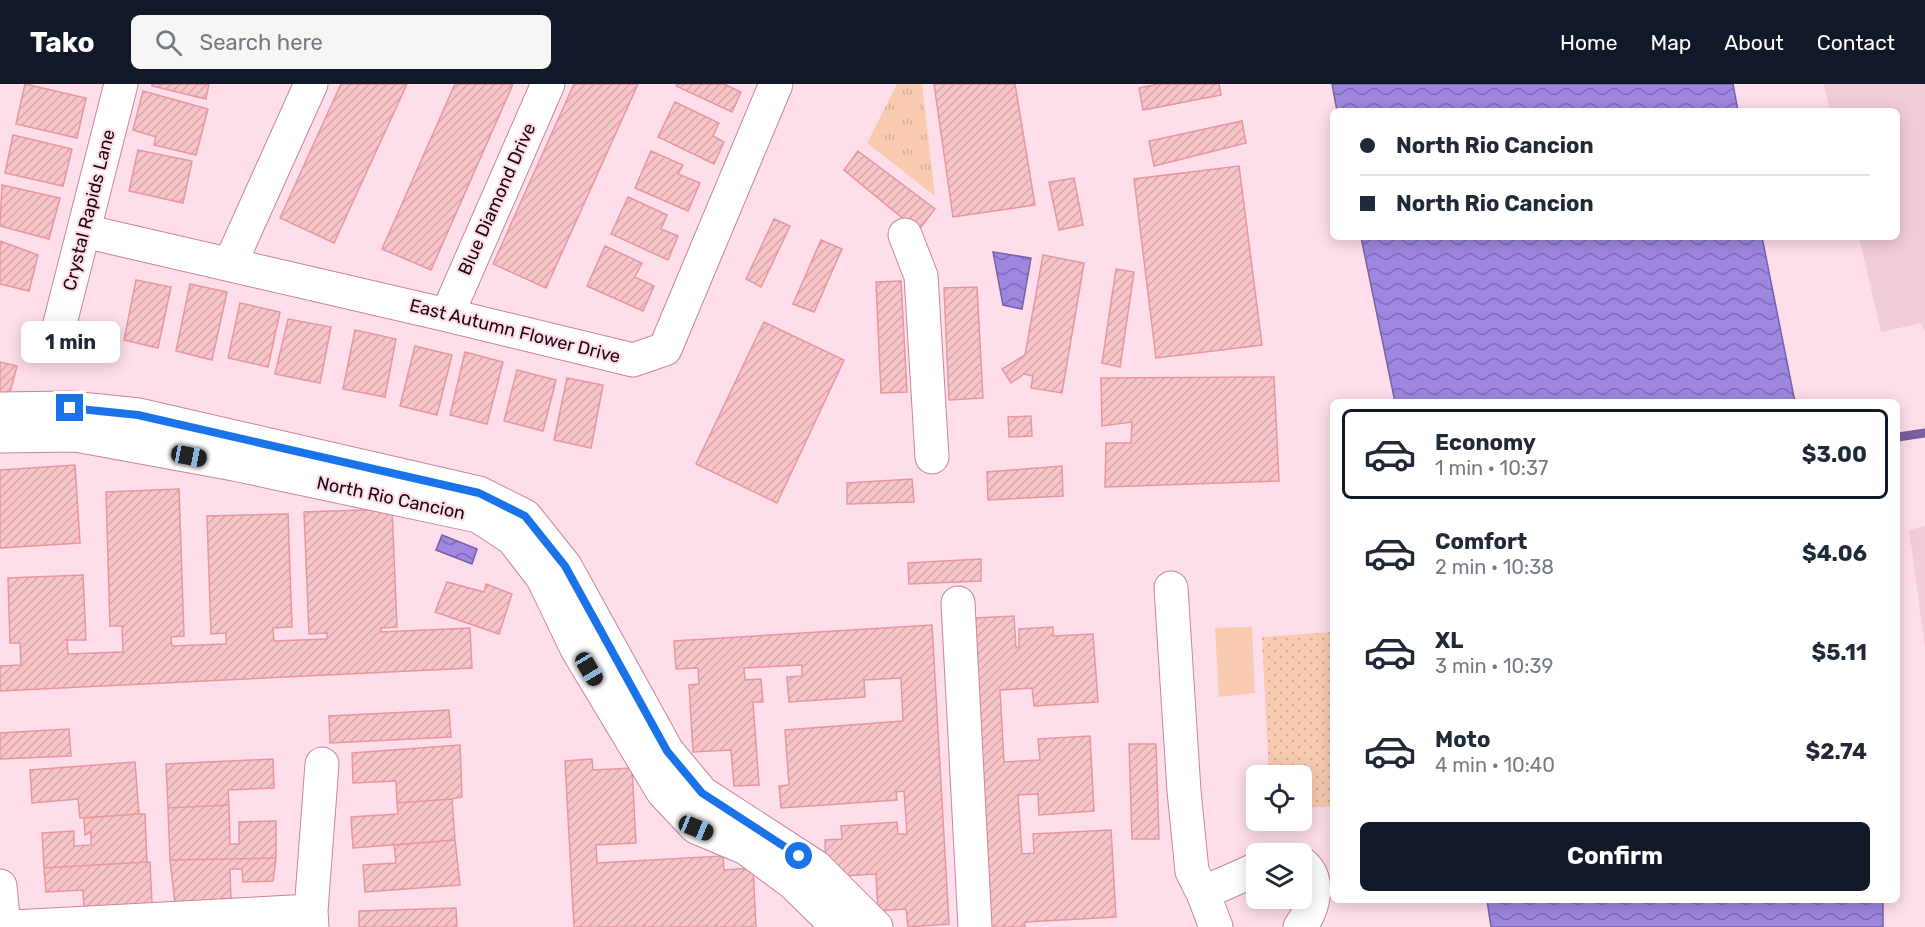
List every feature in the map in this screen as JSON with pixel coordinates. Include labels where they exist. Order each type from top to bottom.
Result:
[{"type":"street","name":"Crystal Rapids Lane","points":[[57,335],[121,84]]},
{"type":"street","points":[[230,264],[311,84]]},
{"type":"street","name":"Blue Diamond Drive","points":[[447,315],[548,84]]},
{"type":"street","name":"East Autumn Flower Drive","points":[[84,231],[633,360],[665,349],[777,84]]},
{"type":"street","points":[[905,235],[921,276],[932,457]]},
{"type":"street","name":"North Rio Cancion","points":[[0,409],[70,408],[138,415],[237,451],[478,516],[513,539],[543,578],[577,649],[663,792],[696,828],[746,848],[835,912],[876,927]]},
{"type":"street","name":"North Rio Cancion","points":[[0,436],[15,438],[76,435],[237,451]]},
{"type":"street","points":[[1171,588],[1184,791],[1192,871],[1216,927]]},
{"type":"street","points":[[958,603],[975,927]]},
{"type":"street","points":[[14,927],[312,919],[322,764]]},
{"type":"street","points":[[1203,893],[1246,873]]},
{"type":"street","points":[[1312,878],[1314,883],[1312,902]]},
{"type":"street","points":[[0,886],[4,927]]},
{"type":"street","points":[[1300,927],[1310,909]]},
{"type":"shaded area","points":[[1824,84],[1925,84],[1925,332],[1921,323],[1881,332],[1860,240],[1900,240],[1900,108],[1829,108]]},
{"type":"shaded area","points":[[1925,526],[1925,648],[1909,530]]},
{"type":"green space","points":[[897,84],[922,84],[935,196],[867,143]]},
{"type":"green space","points":[[1252,627],[1255,693],[1219,697],[1215,628]]},
{"type":"green space","points":[[1330,632],[1330,806],[1312,807],[1312,765],[1268,765],[1262,637]]},
{"type":"water","points":[[1332,84],[1733,84],[1737,108],[1336,108]]},
{"type":"water","points":[[1362,240],[1763,240],[1794,399],[1394,399]]},
{"type":"water","points":[[993,252],[1031,258],[1022,309],[1003,305]]},
{"type":"water","points":[[442,535],[477,549],[472,564],[436,550]]},
{"type":"water","points":[[1487,903],[1883,903],[1883,927],[1491,927]]},
{"type":"building","points":[[25,84],[86,98],[77,138],[16,124]]},
{"type":"building","points":[[152,84],[209,84],[206,99],[152,86]]},
{"type":"building","points":[[341,84],[407,84],[334,243],[280,218]]},
{"type":"building","points":[[455,84],[513,84],[431,270],[382,249]]},
{"type":"building","points":[[574,84],[638,84],[546,288],[493,264]]},
{"type":"building","points":[[677,84],[724,84],[741,92],[732,112],[676,86]]},
{"type":"building","points":[[934,84],[1015,84],[1035,205],[953,217]]},
{"type":"building","points":[[1158,84],[1219,84],[1221,95],[1143,110],[1139,88]]},
{"type":"building","points":[[143,91],[208,109],[196,155],[154,145],[156,137],[133,130]]},
{"type":"building","points":[[675,102],[719,123],[713,136],[724,142],[714,164],[658,137]]},
{"type":"building","points":[[1242,121],[1246,143],[1154,166],[1149,141]]},
{"type":"building","points":[[13,135],[72,149],[63,186],[5,173]]},
{"type":"building","points":[[138,150],[192,161],[183,203],[129,191]]},
{"type":"building","points":[[651,151],[683,165],[678,174],[700,183],[688,211],[635,188]]},
{"type":"building","points":[[858,151],[935,209],[918,231],[844,170]]},
{"type":"building","points":[[1239,166],[1262,345],[1156,358],[1134,179]]},
{"type":"building","points":[[1074,178],[1083,225],[1059,230],[1049,182]]},
{"type":"building","points":[[2,185],[60,198],[49,239],[0,226]]},
{"type":"building","points":[[628,197],[667,215],[661,229],[678,236],[668,260],[611,234]]},
{"type":"building","points":[[774,219],[790,226],[761,287],[746,279]]},
{"type":"building","points":[[821,240],[842,249],[814,312],[793,304]]},
{"type":"building","points":[[0,241],[38,255],[29,291],[0,284]]},
{"type":"building","points":[[605,246],[642,263],[635,277],[654,286],[643,311],[587,286]]},
{"type":"building","points":[[1043,255],[1084,263],[1062,393],[1031,388],[1033,376],[1024,374],[1011,383],[1002,369],[1025,355]]},
{"type":"building","points":[[1116,269],[1134,272],[1120,367],[1102,363]]},
{"type":"building","points":[[136,280],[171,287],[158,348],[124,340]]},
{"type":"building","points":[[901,281],[907,392],[881,393],[876,282]]},
{"type":"building","points":[[190,284],[227,292],[212,360],[176,351]]},
{"type":"building","points":[[977,287],[983,398],[949,400],[944,288]]},
{"type":"building","points":[[240,303],[280,312],[268,367],[228,358]]},
{"type":"building","points":[[288,319],[331,327],[320,383],[275,374]]},
{"type":"building","points":[[764,322],[844,360],[777,503],[696,464]]},
{"type":"building","points":[[355,330],[396,339],[385,397],[343,389]]},
{"type":"building","points":[[415,346],[452,355],[437,415],[400,406]]},
{"type":"building","points":[[465,352],[503,362],[487,424],[450,415]]},
{"type":"building","points":[[0,362],[17,366],[8,400],[0,398]]},
{"type":"building","points":[[517,370],[556,380],[543,431],[504,421]]},
{"type":"building","points":[[1274,377],[1279,481],[1105,487],[1106,443],[1131,443],[1132,422],[1102,426],[1101,378]]},
{"type":"building","points":[[567,378],[603,385],[591,448],[554,440]]},
{"type":"building","points":[[1031,416],[1032,436],[1009,437],[1008,417]]},
{"type":"building","points":[[75,465],[80,543],[0,548],[0,470]]},
{"type":"building","points":[[1062,466],[1063,496],[988,500],[987,472]]},
{"type":"building","points":[[912,479],[914,502],[847,504],[847,483]]},
{"type":"building","points":[[179,489],[184,636],[171,637],[172,646],[226,644],[226,633],[211,634],[207,516],[288,514],[292,627],[273,628],[274,641],[327,639],[327,633],[309,634],[304,512],[392,509],[397,627],[381,628],[381,632],[470,628],[472,668],[0,691],[0,666],[21,665],[20,643],[10,643],[8,578],[83,575],[86,640],[67,640],[68,654],[123,652],[122,626],[110,626],[106,492]]},
{"type":"building","points":[[981,559],[981,581],[909,584],[908,563]]},
{"type":"building","points":[[447,582],[484,592],[486,584],[512,594],[499,634],[435,612]]},
{"type":"building","points":[[1014,616],[1016,648],[1019,647],[1019,629],[1053,627],[1053,636],[1093,634],[1098,702],[1034,706],[1032,688],[1000,690],[1004,762],[1040,760],[1038,739],[1090,736],[1094,811],[1039,815],[1038,794],[1018,795],[1022,854],[1034,853],[1033,834],[1111,830],[1116,917],[1025,922],[1025,927],[991,927],[975,618]]},
{"type":"building","points":[[932,625],[949,924],[908,927],[906,909],[878,911],[876,874],[826,877],[825,840],[842,839],[841,826],[897,822],[898,834],[907,834],[904,791],[896,792],[897,800],[781,808],[779,786],[789,785],[785,730],[903,721],[901,678],[864,680],[865,697],[789,702],[787,677],[802,676],[802,665],[744,668],[745,680],[761,679],[763,702],[753,702],[759,785],[734,786],[731,750],[693,752],[689,685],[699,684],[698,668],[676,669],[674,641]]},
{"type":"building","points":[[449,710],[451,737],[330,743],[329,716]]},
{"type":"building","points":[[69,729],[71,756],[0,759],[0,733]]},
{"type":"building","points":[[1129,744],[1156,744],[1159,839],[1132,839]]},
{"type":"building","points":[[460,745],[462,797],[397,803],[396,781],[353,783],[352,753]]},
{"type":"building","points":[[273,759],[274,788],[228,790],[229,805],[168,808],[166,764]]},
{"type":"building","points":[[592,759],[593,770],[632,768],[636,843],[596,845],[597,863],[723,856],[724,870],[753,868],[756,927],[574,927],[565,761]]},
{"type":"building","points":[[135,762],[139,814],[80,818],[78,799],[32,803],[30,770]]},
{"type":"building","points":[[452,799],[455,840],[353,848],[351,817],[398,814],[397,803]]},
{"type":"building","points":[[229,805],[230,844],[239,844],[239,822],[276,821],[276,858],[170,860],[168,808]]},
{"type":"building","points":[[145,814],[147,862],[44,868],[42,833],[74,831],[74,846],[91,845],[91,832],[85,835],[84,818]]},
{"type":"building","points":[[455,840],[460,885],[365,892],[363,865],[396,863],[394,845]]},
{"type":"building","points":[[276,858],[273,881],[243,882],[242,869],[230,869],[231,900],[175,903],[170,860]]},
{"type":"building","points":[[150,862],[152,904],[84,908],[83,890],[46,892],[44,868]]},
{"type":"building","points":[[456,908],[457,927],[359,927],[359,911]]},
{"type":"waterway","points":[[1900,437],[1925,433]]},
{"type":"route","points":[[70,408],[138,415],[479,493],[525,516],[565,566],[667,751],[702,793],[799,856]]}]
